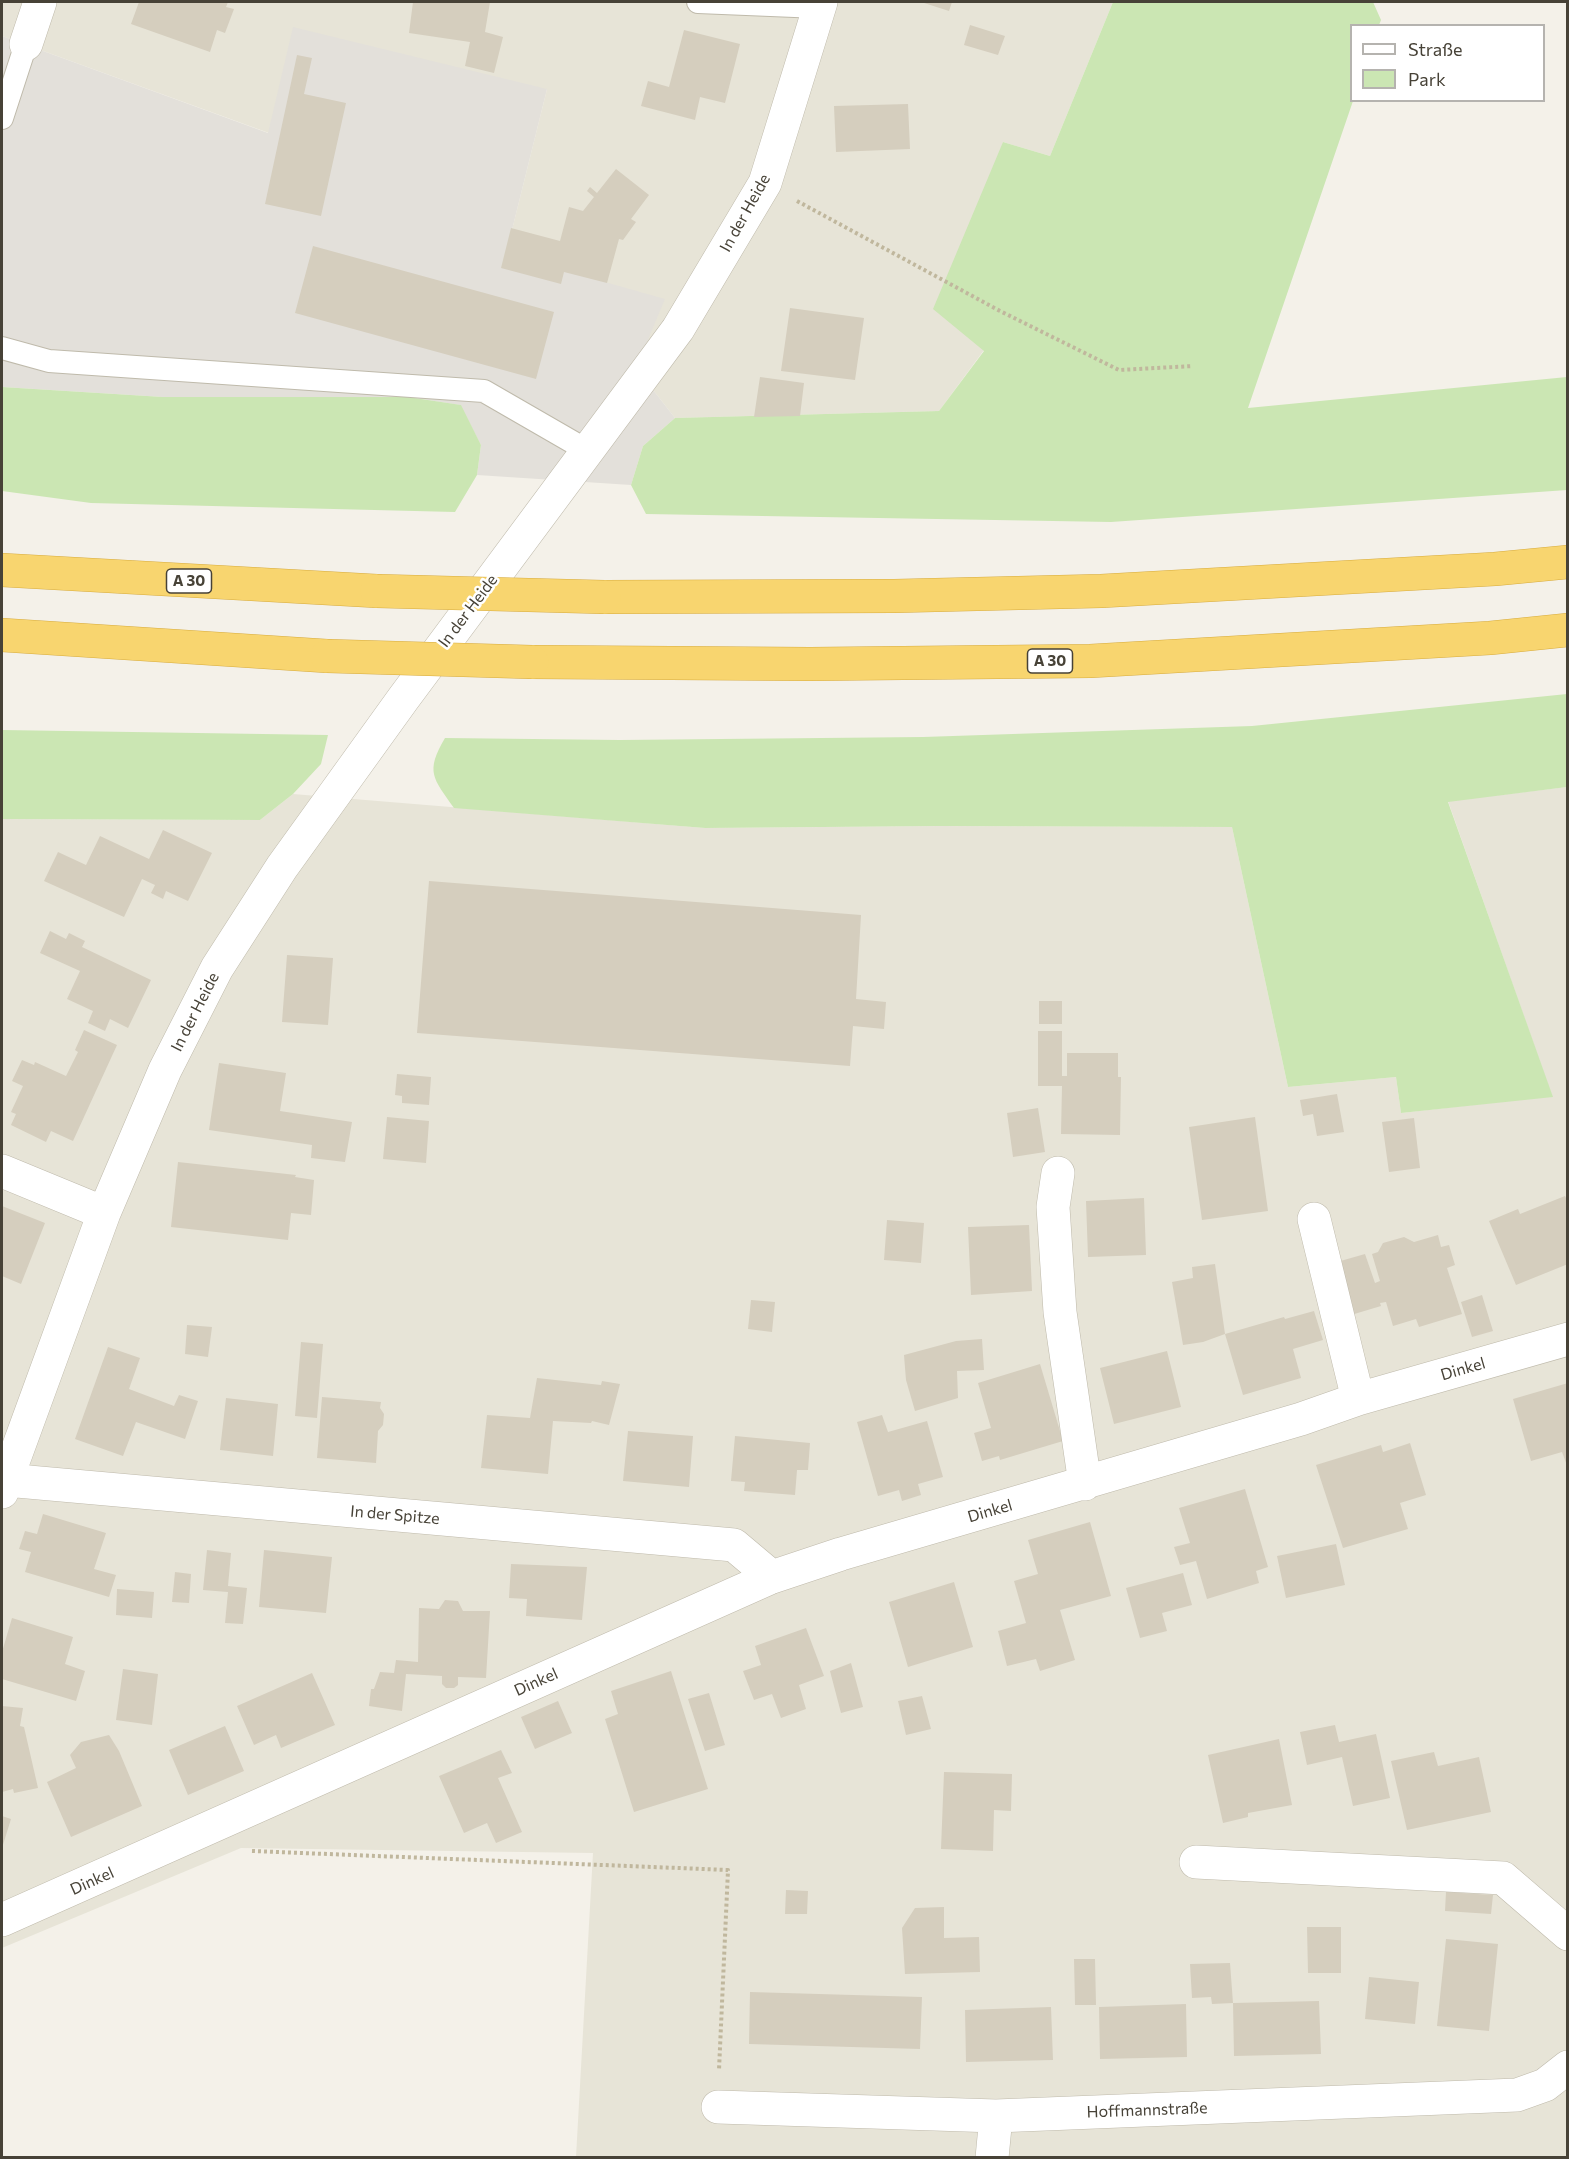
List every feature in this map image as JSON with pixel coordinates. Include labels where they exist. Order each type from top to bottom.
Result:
[{"type":"highway","name":"A 30","points":[[2,570],[377,591],[604,597],[894,596],[1101,591],[1495,569],[1568,562]]},
{"type":"highway","name":"A 30","points":[[2,635],[327,656],[532,662],[810,664],[1090,661],[1490,638],[1568,630]]},
{"type":"street","points":[[26,44],[40,2]]},
{"type":"street","name":"In der Heide","points":[[4,1486],[104,1213],[165,1070],[217,968],[282,867],[403,699],[678,329],[765,183],[820,4]]},
{"type":"street","points":[[2,1172],[104,1213]]},
{"type":"street","points":[[1058,1173],[1053,1207],[1060,1312],[1085,1484]]},
{"type":"street","points":[[1314,1219],[1358,1399]]},
{"type":"street","name":"Dinkel","points":[[2,1920],[772,1577],[841,1554],[1302,1419],[1358,1399],[1568,1339]]},
{"type":"street","name":"In der Spitze","points":[[4,1486],[734,1545],[772,1577]]},
{"type":"street","points":[[1196,1862],[1503,1878],[1568,1934]]},
{"type":"street","name":"Hoffmannstraße","points":[[718,2107],[996,2116],[1517,2095],[1545,2085],[1568,2067]]},
{"type":"street","points":[[992,2157],[996,2116]]},
{"type":"lane","name":"In der Heide","points":[[699,2],[820,4]]},
{"type":"lane","points":[[2,118],[26,44]]},
{"type":"lane","points":[[2,348],[50,361],[484,391],[588,451]]},
{"type":"path","points":[[765,183],[1000,311],[1119,370],[1193,366]]},
{"type":"path","points":[[201,1832],[208,1850],[728,1870],[718,2107]]},
{"type":"shaded area","points":[[2,2],[1113,2],[1050,156],[1003,142],[984,350],[939,411],[675,418],[636,368],[506,254],[547,89],[269,133],[2,36]]},
{"type":"shaded area","points":[[293,27],[547,89],[506,254],[665,299],[636,368],[675,418],[643,446],[631,485],[477,475],[481,445],[460,405],[408,397],[163,397],[2,387],[2,36],[268,133]]},
{"type":"shaded area","points":[[1567,787],[1567,2157],[576,2157],[593,1853],[241,1848],[2,1948],[2,819],[260,820],[293,794],[705,828],[1232,827],[1288,1087],[1396,1077],[1401,1113],[1552,1096],[1448,801]]},
{"type":"green space","points":[[1113,2],[1373,2],[1381,20],[1379,24],[1350,24],[1350,102],[1353,102],[1248,408],[1567,377],[1567,490],[1111,522],[646,514],[631,485],[643,446],[675,418],[939,411],[984,351],[933,309],[1003,142],[1050,156]]},
{"type":"green space","points":[[2,387],[163,397],[408,397],[461,405],[481,445],[477,475],[455,512],[91,503],[2,491]]},
{"type":"green space","points":[[1567,694],[1567,787],[1448,802],[1553,1097],[1401,1113],[1396,1077],[1288,1087],[1232,827],[705,828],[454,808],[434,774],[435,759],[445,738],[620,740],[923,737],[1252,726]]},
{"type":"green space","points":[[2,730],[328,735],[321,764],[293,794],[260,820],[2,819]]},
{"type":"building","points":[[139,2],[228,2],[226,7],[234,9],[225,33],[217,30],[210,52],[131,24]]},
{"type":"building","points":[[413,2],[490,2],[485,32],[503,37],[494,73],[465,66],[470,42],[409,33]]},
{"type":"building","points":[[921,2],[952,2],[949,11]]},
{"type":"building","points":[[970,25],[1005,36],[998,55],[964,45]]},
{"type":"building","points":[[684,30],[740,44],[725,103],[700,97],[695,120],[641,106],[648,81],[669,87]]},
{"type":"building","points":[[297,55],[312,58],[304,94],[346,103],[321,216],[265,204]]},
{"type":"building","points":[[908,104],[910,149],[836,152],[834,106]]},
{"type":"building","points":[[616,169],[649,195],[631,219],[636,222],[623,240],[619,239],[607,283],[564,272],[561,284],[501,268],[511,228],[560,241],[569,207],[583,211],[594,197],[587,191],[590,187],[597,193]]},
{"type":"building","points":[[313,246],[554,312],[536,379],[295,313]]},
{"type":"building","points":[[790,308],[864,318],[855,380],[781,371]]},
{"type":"building","points":[[760,377],[804,383],[800,416],[754,417]]},
{"type":"building","points":[[163,830],[212,853],[188,901],[166,891],[163,899],[151,893],[155,885],[142,879],[124,917],[44,881],[58,852],[86,865],[100,836],[149,859]]},
{"type":"building","points":[[429,881],[861,915],[856,999],[886,1002],[884,1029],[853,1026],[850,1066],[417,1033]]},
{"type":"building","points":[[50,931],[66,939],[69,933],[85,941],[82,947],[151,980],[128,1028],[110,1019],[105,1031],[88,1023],[93,1011],[67,999],[80,971],[40,953]]},
{"type":"building","points":[[287,955],[333,958],[328,1025],[282,1022]]},
{"type":"building","points":[[1039,1001],[1062,1001],[1062,1024],[1039,1024]]},
{"type":"building","points":[[84,1030],[117,1045],[73,1141],[51,1131],[46,1142],[11,1125],[16,1114],[11,1112],[23,1086],[12,1081],[22,1060],[34,1065],[35,1062],[66,1076],[78,1052],[75,1050]]},
{"type":"building","points":[[1038,1031],[1062,1031],[1062,1076],[1067,1076],[1067,1053],[1118,1053],[1118,1077],[1121,1077],[1120,1135],[1061,1134],[1062,1086],[1038,1086]]},
{"type":"building","points":[[219,1063],[286,1073],[280,1111],[352,1122],[345,1162],[311,1158],[312,1145],[209,1130]]},
{"type":"building","points":[[397,1074],[431,1077],[429,1105],[402,1103],[402,1096],[395,1095]]},
{"type":"building","points":[[1337,1094],[1344,1132],[1317,1136],[1313,1114],[1303,1116],[1300,1100]]},
{"type":"building","points":[[1038,1108],[1045,1152],[1013,1157],[1007,1113]]},
{"type":"building","points":[[387,1117],[429,1121],[426,1163],[383,1159]]},
{"type":"building","points":[[1255,1117],[1268,1211],[1202,1220],[1189,1127]]},
{"type":"building","points":[[1414,1118],[1420,1168],[1389,1172],[1382,1122]]},
{"type":"building","points":[[178,1162],[296,1175],[295,1177],[314,1180],[311,1215],[291,1213],[288,1240],[171,1227]]},
{"type":"building","points":[[1565,1196],[1568,1202],[1568,1264],[1516,1285],[1489,1221],[1518,1209],[1520,1214]]},
{"type":"building","points":[[1144,1198],[1146,1255],[1088,1257],[1086,1201]]},
{"type":"building","points":[[2,1206],[45,1223],[21,1284],[2,1276]]},
{"type":"building","points":[[887,1220],[924,1223],[921,1263],[884,1260]]},
{"type":"building","points":[[1029,1225],[1032,1291],[971,1295],[968,1227]]},
{"type":"building","points":[[1438,1235],[1441,1247],[1449,1245],[1455,1265],[1447,1268],[1462,1314],[1419,1327],[1416,1319],[1393,1326],[1386,1302],[1380,1303],[1381,1306],[1351,1315],[1337,1262],[1365,1254],[1375,1283],[1380,1281],[1372,1254],[1378,1252],[1383,1243],[1404,1237],[1414,1242]]},
{"type":"building","points":[[1215,1264],[1225,1334],[1203,1342],[1183,1345],[1172,1282],[1193,1278],[1192,1267]]},
{"type":"building","points":[[1482,1295],[1493,1331],[1472,1337],[1461,1302]]},
{"type":"building","points":[[751,1300],[775,1302],[772,1332],[748,1329]]},
{"type":"building","points":[[1314,1311],[1323,1340],[1293,1349],[1301,1378],[1243,1395],[1225,1334]]},
{"type":"building","points":[[187,1325],[212,1327],[208,1357],[185,1354]]},
{"type":"building","points":[[982,1339],[984,1370],[957,1371],[958,1398],[915,1411],[906,1380],[904,1355],[956,1341]]},
{"type":"building","points":[[301,1342],[323,1344],[317,1418],[295,1416]]},
{"type":"building","points":[[108,1347],[140,1358],[129,1389],[174,1406],[179,1395],[198,1401],[185,1439],[136,1422],[123,1456],[75,1439]]},
{"type":"building","points":[[1167,1351],[1181,1407],[1114,1424],[1100,1368]]},
{"type":"building","points":[[1040,1364],[1063,1441],[1000,1460],[999,1456],[982,1461],[974,1433],[991,1428],[978,1383]]},
{"type":"building","points":[[537,1378],[601,1385],[602,1381],[620,1384],[609,1425],[592,1421],[591,1423],[553,1421],[548,1474],[481,1468],[487,1415],[530,1418]]},
{"type":"building","points":[[1568,1383],[1568,1468],[1562,1452],[1531,1461],[1513,1399]]},
{"type":"building","points":[[322,1397],[381,1402],[380,1408],[384,1414],[383,1425],[378,1431],[376,1463],[317,1458]]},
{"type":"building","points":[[226,1398],[278,1404],[273,1456],[220,1450]]},
{"type":"building","points":[[882,1415],[888,1432],[927,1421],[943,1477],[918,1484],[921,1495],[902,1501],[899,1490],[878,1496],[857,1422]]},
{"type":"building","points":[[628,1431],[693,1436],[689,1487],[623,1481]]},
{"type":"building","points":[[735,1436],[810,1443],[808,1470],[797,1470],[795,1495],[744,1491],[745,1482],[731,1481]]},
{"type":"building","points":[[1410,1443],[1426,1495],[1400,1503],[1408,1529],[1343,1548],[1316,1465],[1381,1445],[1383,1452]]},
{"type":"building","points":[[1245,1489],[1268,1567],[1256,1571],[1259,1583],[1207,1599],[1196,1561],[1180,1565],[1174,1547],[1190,1543],[1179,1508]]},
{"type":"building","points":[[43,1514],[106,1533],[94,1569],[116,1575],[109,1597],[25,1572],[31,1552],[19,1549],[25,1531],[37,1534]]},
{"type":"building","points":[[1090,1522],[1111,1596],[1060,1610],[1075,1660],[1040,1671],[1036,1659],[1007,1666],[998,1631],[1026,1623],[1014,1581],[1038,1574],[1028,1540]]},
{"type":"building","points":[[1336,1544],[1345,1585],[1286,1598],[1277,1556]]},
{"type":"building","points":[[207,1550],[231,1553],[228,1586],[247,1588],[243,1624],[225,1623],[228,1592],[203,1590]]},
{"type":"building","points":[[264,1550],[332,1557],[326,1613],[259,1607]]},
{"type":"building","points":[[511,1564],[587,1567],[582,1620],[526,1616],[527,1599],[509,1598]]},
{"type":"building","points":[[175,1572],[191,1574],[189,1603],[172,1602]]},
{"type":"building","points":[[1183,1573],[1192,1605],[1162,1613],[1167,1631],[1140,1638],[1126,1588]]},
{"type":"building","points":[[954,1582],[973,1647],[908,1667],[889,1602]]},
{"type":"building","points":[[117,1589],[154,1592],[152,1618],[116,1615]]},
{"type":"building","points":[[445,1600],[458,1601],[463,1611],[490,1611],[486,1678],[458,1677],[458,1685],[454,1688],[446,1688],[442,1684],[442,1676],[406,1674],[402,1711],[369,1706],[371,1689],[374,1689],[380,1672],[394,1673],[396,1660],[418,1662],[419,1608],[439,1609]]},
{"type":"building","points":[[12,1618],[73,1637],[65,1664],[85,1671],[76,1701],[2,1679],[2,1652]]},
{"type":"building","points":[[806,1628],[824,1676],[799,1685],[806,1709],[781,1718],[772,1694],[754,1700],[743,1671],[761,1665],[755,1646]]},
{"type":"building","points":[[851,1663],[863,1707],[841,1713],[830,1671]]},
{"type":"building","points":[[123,1669],[158,1674],[152,1725],[116,1720]]},
{"type":"building","points":[[671,1671],[708,1789],[634,1812],[605,1719],[618,1714],[611,1691]]},
{"type":"building","points":[[312,1673],[335,1725],[281,1748],[276,1735],[254,1745],[237,1706]]},
{"type":"building","points":[[709,1693],[725,1745],[705,1751],[688,1699]]},
{"type":"building","points":[[922,1696],[931,1729],[906,1735],[898,1701]]},
{"type":"building","points":[[558,1701],[572,1733],[535,1749],[521,1717]]},
{"type":"building","points":[[2,1706],[23,1708],[20,1726],[24,1727],[38,1788],[14,1793],[13,1789],[2,1792]]},
{"type":"building","points":[[1335,1725],[1339,1742],[1376,1734],[1390,1798],[1353,1806],[1342,1757],[1307,1765],[1300,1732]]},
{"type":"building","points":[[225,1726],[244,1771],[188,1795],[169,1750]]},
{"type":"building","points":[[109,1735],[119,1751],[142,1806],[71,1837],[47,1782],[76,1768],[70,1755],[81,1742]]},
{"type":"building","points":[[1279,1739],[1292,1805],[1248,1813],[1248,1817],[1223,1823],[1208,1755]]},
{"type":"building","points":[[501,1750],[512,1773],[498,1778],[522,1832],[496,1843],[487,1823],[464,1833],[439,1776]]},
{"type":"building","points":[[1434,1752],[1438,1766],[1479,1757],[1491,1812],[1407,1830],[1391,1761]]},
{"type":"building","points":[[944,1772],[1012,1774],[1011,1811],[994,1810],[993,1851],[941,1849]]},
{"type":"building","points":[[2,1816],[11,1819],[2,1848]]},
{"type":"building","points":[[786,1890],[808,1891],[807,1914],[785,1914]]},
{"type":"building","points":[[1446,1892],[1493,1895],[1491,1914],[1445,1911]]},
{"type":"building","points":[[944,1907],[944,1938],[979,1937],[980,1972],[905,1974],[902,1928],[915,1908]]},
{"type":"building","points":[[1307,1927],[1341,1927],[1341,1973],[1308,1973]]},
{"type":"building","points":[[1446,1939],[1498,1944],[1489,2031],[1437,2026]]},
{"type":"building","points":[[1074,1959],[1095,1959],[1096,2005],[1075,2005]]},
{"type":"building","points":[[1230,1963],[1233,2003],[1212,2004],[1211,1997],[1192,1998],[1190,1964]]},
{"type":"building","points":[[1369,1977],[1419,1982],[1415,2024],[1365,2019]]},
{"type":"building","points":[[750,1992],[922,1997],[920,2049],[749,2044]]},
{"type":"building","points":[[1319,2001],[1321,2054],[1234,2056],[1233,2003]]},
{"type":"building","points":[[1186,2004],[1187,2057],[1100,2059],[1099,2007]]},
{"type":"building","points":[[1051,2007],[1053,2060],[966,2062],[965,2010]]}]
